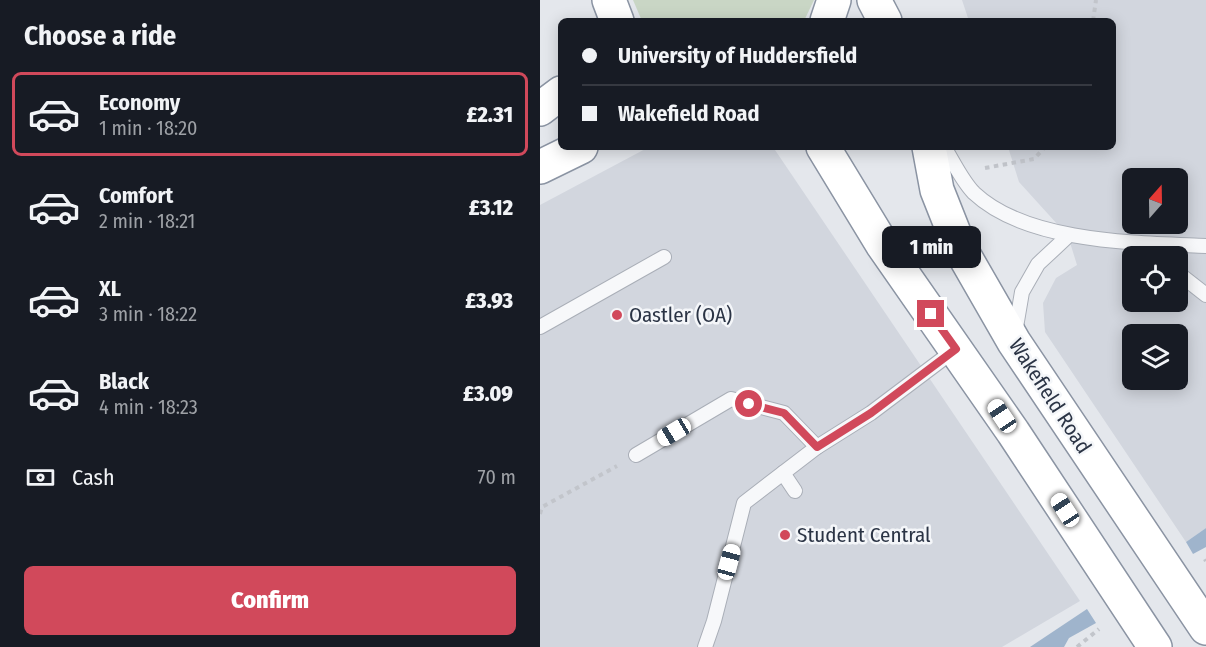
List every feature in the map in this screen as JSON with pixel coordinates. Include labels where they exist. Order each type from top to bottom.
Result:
[{"type":"highway","points":[[598,18],[604,0]]},
{"type":"highway","points":[[609,0],[616,18]]},
{"type":"highway","points":[[828,18],[834,0]]},
{"type":"highway","points":[[874,0],[883,18]]},
{"type":"highway","points":[[899,0],[903,18]]},
{"type":"highway","points":[[540,109],[558,95]]},
{"type":"highway","points":[[540,166],[575,150]]},
{"type":"highway","points":[[825,150],[882,244],[956,349],[1155,647]]},
{"type":"highway","name":"Wakefield Road","points":[[930,150],[938,190],[960,248],[1014,342],[1206,628]]},
{"type":"lane","points":[[946,150],[973,192],[995,209],[1068,236],[1138,243],[1206,246]]},
{"type":"lane","points":[[1014,342],[1022,292],[1038,264],[1068,236]]},
{"type":"lane","points":[[1138,243],[1142,246]]},
{"type":"lane","points":[[540,327],[664,257]]},
{"type":"lane","points":[[1188,281],[1206,295]]},
{"type":"lane","points":[[705,647],[714,621],[744,503],[817,447],[871,413],[956,349]]},
{"type":"lane","points":[[636,455],[731,399],[784,413],[817,447]]},
{"type":"lane","points":[[783,473],[795,491]]},
{"type":"path","points":[[1093,18],[1096,0]]},
{"type":"path","points":[[985,168],[1034,159],[1042,150]]},
{"type":"path","points":[[540,514],[542,507],[636,455]]},
{"type":"path","points":[[1077,647],[1099,629]]},
{"type":"shaded area","points":[[962,0],[1206,0],[1206,528],[1186,542],[1045,332],[1043,303],[1056,278],[1077,265],[1068,236],[1019,182],[1009,150],[1116,150],[1116,18],[968,18]]},
{"type":"shaded area","points":[[643,150],[775,150],[1080,601],[1002,647],[540,647],[540,205]]},
{"type":"green space","points":[[633,0],[814,0],[805,18],[641,18]]},
{"type":"water","points":[[1206,528],[1206,547],[1193,554],[1186,542]]},
{"type":"water","points":[[1087,609],[1096,623],[1069,638],[1064,647],[1030,647]]},
{"type":"place","name":"Oastler (OA)","points":[[617,315]]},
{"type":"place","name":"Student Central","points":[[785,535]]},
{"type":"route","points":[[749,404],[784,413],[817,447],[871,413],[956,349],[931,314]]}]
